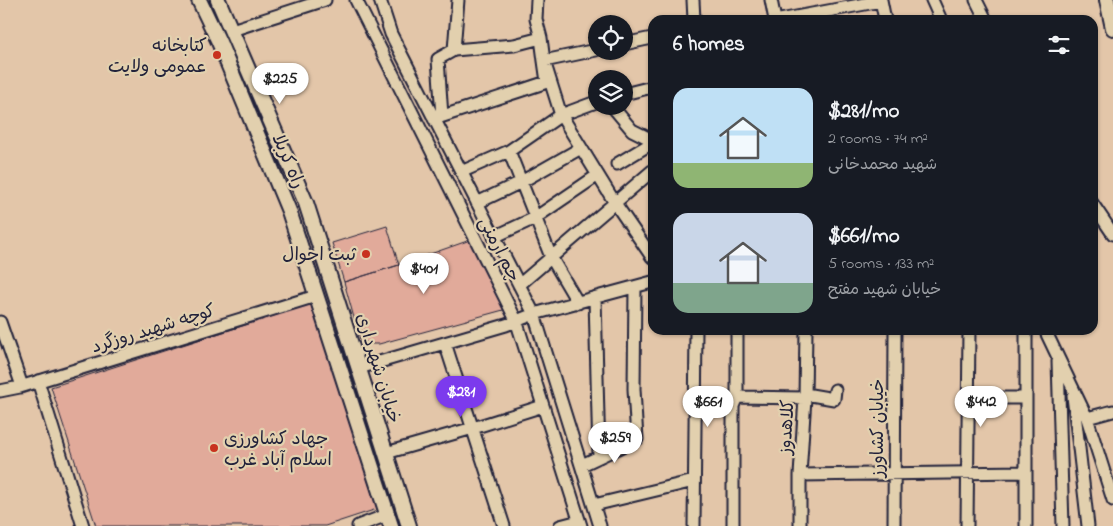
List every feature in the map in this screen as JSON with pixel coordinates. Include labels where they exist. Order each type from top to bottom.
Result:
[{"type":"main road","name":"راه کربلا","points":[[199,0],[219,42],[295,227]]},
{"type":"main road","name":"راه کربلا","points":[[218,0],[298,184],[312,222]]},
{"type":"main road","points":[[1106,1],[1113,28]]},
{"type":"main road","points":[[281,190],[298,184]]},
{"type":"main road","points":[[295,227],[312,222]]},
{"type":"main road","name":"خیابان شهرداری","points":[[312,222],[409,526]]},
{"type":"main road","name":"خیابان شهرداری","points":[[295,227],[389,521]]},
{"type":"street","points":[[232,30],[325,0]]},
{"type":"street","name":"چم ارمنی","points":[[356,0],[516,320],[580,523]]},
{"type":"street","name":"چم ارمنی","points":[[380,0],[391,34],[438,117],[461,172],[534,314],[600,526]]},
{"type":"street","points":[[454,50],[458,0]]},
{"type":"street","points":[[537,0],[536,19],[541,38],[547,82],[438,117],[438,59],[454,50],[514,45],[541,38]]},
{"type":"street","points":[[693,0],[694,15]]},
{"type":"street","points":[[771,0],[774,15]]},
{"type":"street","points":[[932,0],[939,15]]},
{"type":"street","points":[[976,0],[984,15]]},
{"type":"street","points":[[832,15],[884,10]]},
{"type":"street","points":[[633,42],[648,39]]},
{"type":"street","points":[[544,61],[588,52]]},
{"type":"street","points":[[544,61],[561,115],[614,203],[648,249]]},
{"type":"street","points":[[633,92],[648,88]]},
{"type":"street","points":[[461,172],[509,151],[561,115],[588,105]]},
{"type":"street","points":[[620,115],[632,130],[648,140]]},
{"type":"street","points":[[617,164],[648,145]]},
{"type":"street","points":[[477,204],[581,148]]},
{"type":"street","points":[[509,151],[551,257],[578,303]]},
{"type":"street","points":[[519,285],[648,174]]},
{"type":"street","points":[[494,237],[535,218],[598,175]]},
{"type":"street","points":[[1098,212],[1113,234]]},
{"type":"street","points":[[359,368],[534,314],[648,283]]},
{"type":"street","points":[[582,464],[637,439],[634,389],[635,287]]},
{"type":"street","name":"کوچه شهید روزگرد","points":[[0,391],[22,386],[316,296]]},
{"type":"street","points":[[595,298],[599,457]]},
{"type":"street","points":[[0,322],[22,386]]},
{"type":"street","points":[[694,526],[696,335]]},
{"type":"street","points":[[733,526],[737,335]]},
{"type":"street","name":"کلاهدوز","points":[[800,526],[800,475],[805,396],[806,335]]},
{"type":"street","name":"خیابان کشاورز","points":[[894,335],[894,526]]},
{"type":"street","points":[[968,335],[968,526]]},
{"type":"street","points":[[1026,335],[1026,526]]},
{"type":"street","points":[[1047,335],[1087,418],[1113,500]]},
{"type":"street","points":[[445,343],[504,526]]},
{"type":"street","points":[[1058,357],[1063,526]]},
{"type":"street","points":[[38,381],[83,526]]},
{"type":"street","points":[[1072,387],[1088,526]]},
{"type":"street","points":[[696,407],[805,396],[834,399],[835,390]]},
{"type":"street","points":[[968,398],[1026,398]]},
{"type":"street","points":[[386,453],[543,406]]},
{"type":"street","points":[[1087,418],[1113,411]]},
{"type":"street","points":[[800,475],[1026,472]]},
{"type":"street","points":[[594,505],[694,482]]},
{"type":"street","points":[[358,526],[389,521]]},
{"type":"street","points":[[560,526],[580,523]]},
{"type":"building","name":"ثبت احوال","points":[[387,226],[399,265],[344,282],[332,243]]},
{"type":"building","points":[[473,239],[507,309],[379,344],[372,344],[360,339],[344,282]]},
{"type":"building","name":"جهاد کشاورزی اسلام آباد غرب","points":[[311,304],[377,509],[325,526],[96,526],[51,387]]},
{"type":"place","name":"کتابخانه عمومی ولایت","points":[[217,55]]},
{"type":"place","name":"ثبت احوال","points":[[366,254]]},
{"type":"place","name":"جهاد کشاورزی اسلام آباد غرب","points":[[214,448]]}]
